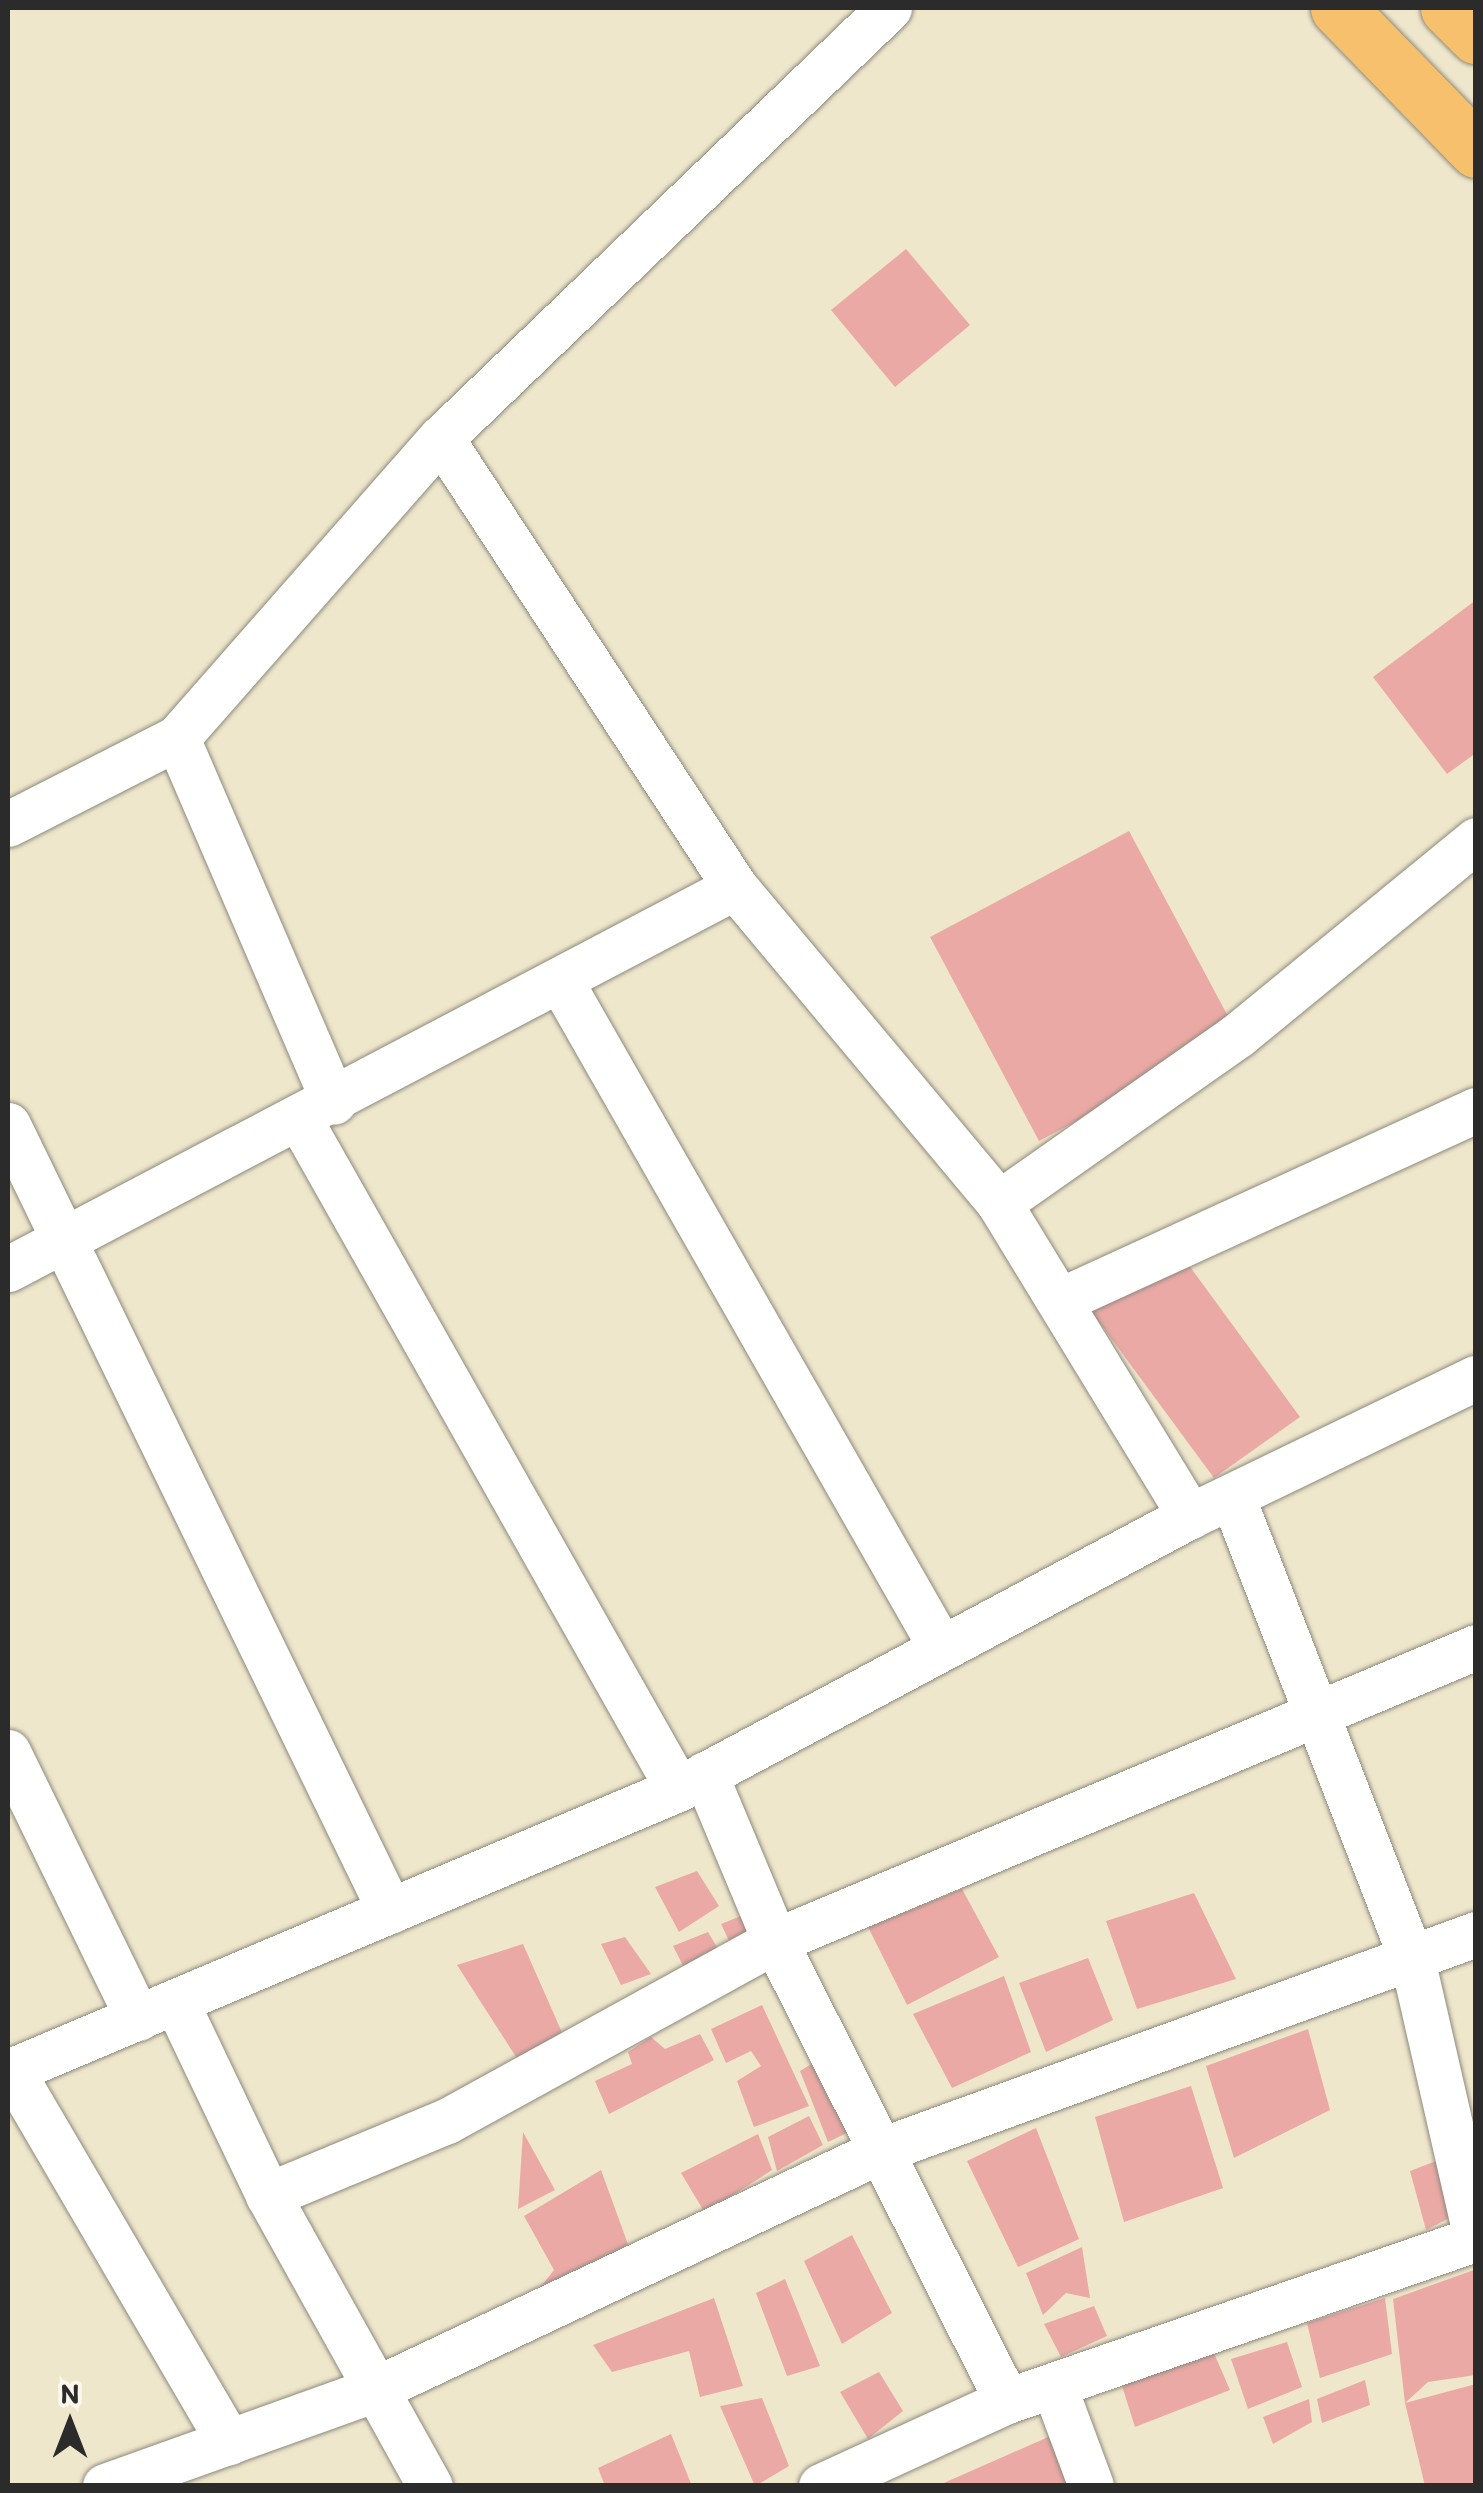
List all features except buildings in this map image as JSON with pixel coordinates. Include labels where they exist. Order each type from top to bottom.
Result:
[{"type":"highway","points":[[1338,8],[1476,150]]},
{"type":"highway","points":[[1448,8],[1476,36]]},
{"type":"street","points":[[8,824],[176,738],[441,438],[889,8]]},
{"type":"street","points":[[441,438],[734,888],[999,1203],[1064,1299],[1190,1516]]},
{"type":"street","points":[[176,738],[317,1111],[691,1782],[884,2149],[1008,2401]]},
{"type":"street","points":[[999,1203],[1238,1035],[1476,840]]},
{"type":"street","points":[[8,1270],[317,1111],[734,888]]},
{"type":"street","points":[[560,980],[940,1646]]},
{"type":"street","points":[[1064,1299],[1476,1110]]},
{"type":"street","points":[[8,1125],[62,1244],[390,1911]]},
{"type":"street","points":[[229,2442],[10,2072],[691,1782],[1190,1516],[1476,1378]]},
{"type":"street","points":[[821,2486],[1008,2401],[1055,2389],[1476,2238],[1413,1963],[1321,1716],[1232,1496]]},
{"type":"street","points":[[268,2195],[447,2121],[775,1941],[1321,1716],[1476,1647]]},
{"type":"street","points":[[8,1752],[268,2195],[430,2486]]},
{"type":"street","points":[[105,2486],[378,2388],[884,2149],[1413,1963],[1476,1934]]},
{"type":"street","points":[[1055,2389],[1091,2486]]}]
